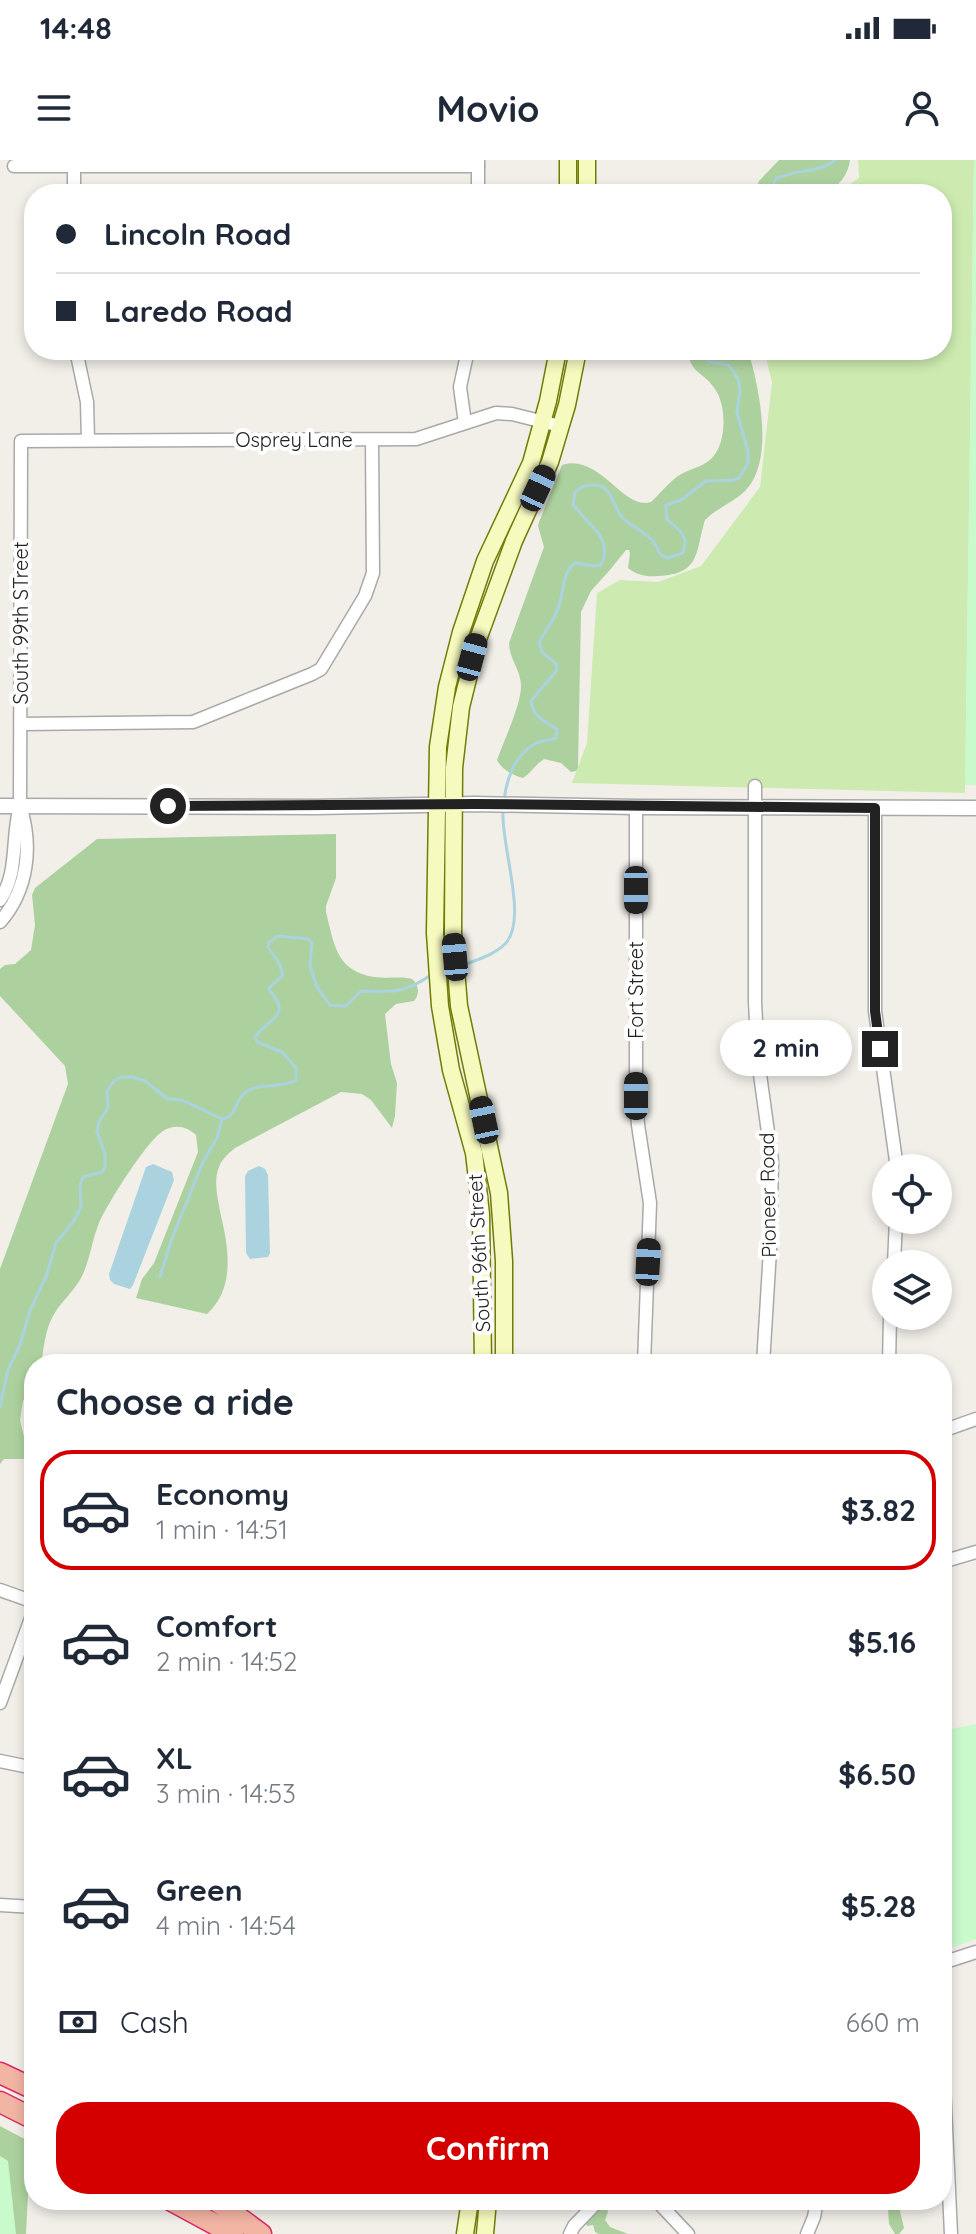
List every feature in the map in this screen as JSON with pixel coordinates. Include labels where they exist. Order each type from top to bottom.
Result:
[{"type":"highway","points":[[0,2073],[24,2084]]},
{"type":"highway","points":[[0,2102],[24,2114]]},
{"type":"highway","points":[[183,2210],[214,2234]]},
{"type":"highway","points":[[189,2210],[233,2234]]},
{"type":"highway","points":[[229,2210],[261,2234]]},
{"type":"main road","points":[[568,160],[568,184]]},
{"type":"main road","points":[[587,160],[587,184]]},
{"type":"main road","name":"South 96th Street","points":[[483,1354],[481,1214],[474,1153],[451,1070],[440,1006],[435,933],[436,775],[441,719],[458,642],[485,561],[531,463],[556,360]]},
{"type":"main road","name":"South 96th Street","points":[[504,1354],[504,1261],[499,1193],[459,1006],[453,933],[456,742],[468,673],[477,642],[514,541],[550,462],[576,360]]},
{"type":"main road","points":[[465,2234],[469,2210]]},
{"type":"main road","points":[[485,2234],[487,2210]]},
{"type":"street","points":[[14,166],[478,163],[478,184]]},
{"type":"street","points":[[74,165],[74,184]]},
{"type":"street","points":[[78,360],[87,402],[88,440]]},
{"type":"street","points":[[465,423],[460,387],[466,360]]},
{"type":"street","name":"Osprey Lane","points":[[21,441],[416,439],[496,413],[560,426]]},
{"type":"street","name":"South 99th STreet","points":[[20,806],[21,441]]},
{"type":"street","points":[[21,724],[193,722],[321,669],[365,596],[373,573],[372,441]]},
{"type":"street","name":"Pioneer Road","points":[[755,786],[755,1002],[757,1045],[772,1161],[764,1354]]},
{"type":"street","points":[[0,806],[475,804],[976,808]]},
{"type":"street","points":[[0,900],[11,878],[14,827],[20,806]]},
{"type":"street","points":[[0,922],[17,898],[23,882],[27,827],[20,806]]},
{"type":"street","name":"Fort Street","points":[[636,807],[636,1096],[650,1203],[644,1354]]},
{"type":"street","points":[[875,808],[875,1011],[895,1154]]},
{"type":"street","points":[[889,1354],[890,1330]]},
{"type":"street","points":[[952,1427],[976,1419]]},
{"type":"street","points":[[952,1559],[976,1552]]},
{"type":"street","points":[[0,1590],[24,1598]]},
{"type":"street","points":[[0,1703],[24,1637]]},
{"type":"street","points":[[0,1761],[24,1766]]},
{"type":"street","points":[[0,1905],[24,1906]]},
{"type":"street","points":[[952,1960],[976,1952]]},
{"type":"street","points":[[570,2234],[589,2210]]},
{"type":"street","points":[[665,2210],[688,2234]]},
{"type":"street","points":[[807,2234],[815,2210]]},
{"type":"street","points":[[950,2210],[951,2234]]},
{"type":"green space","points":[[779,160],[850,160],[847,171],[837,184],[758,184]]},
{"type":"green space","points":[[858,160],[974,160],[965,793],[572,783],[587,743],[597,593],[620,580],[658,582],[701,566],[760,487],[772,382],[766,360],[952,360],[952,184],[850,184],[859,178]]},
{"type":"green space","points":[[974,160],[976,785],[965,785]]},
{"type":"green space","points":[[690,360],[750,360],[762,422],[760,460],[755,477],[746,490],[705,520],[694,560],[682,571],[658,576],[638,574],[628,568],[630,553],[626,550],[591,591],[581,612],[578,768],[571,772],[561,763],[544,759],[523,778],[516,776],[497,760],[521,686],[509,643],[544,547],[538,526],[562,465],[588,467],[641,503],[651,502],[678,476],[711,459],[722,435],[722,405],[711,383]]},
{"type":"green space","points":[[336,834],[336,878],[326,912],[339,954],[344,962],[361,974],[412,979],[418,990],[414,1001],[396,1004],[385,1014],[391,1064],[397,1083],[392,1128],[371,1100],[362,1094],[341,1092],[235,1148],[222,1161],[216,1185],[228,1268],[222,1293],[207,1314],[136,1298],[142,1279],[154,1263],[198,1152],[196,1135],[180,1127],[167,1129],[156,1137],[110,1202],[99,1223],[82,1276],[50,1321],[43,1354],[24,1354],[24,1399],[20,1420],[24,1459],[4,1459],[0,1464],[0,1269],[68,1084],[65,1066],[0,996],[0,969],[15,964],[31,950],[35,925],[32,895],[35,888],[97,839]]},
{"type":"green space","points":[[976,1724],[976,1939],[952,1947],[952,1729]]},
{"type":"green space","points":[[0,2126],[24,2139],[24,2210],[27,2210],[26,2234],[0,2234]]},
{"type":"green space","points":[[0,2156],[8,2161],[16,2234],[0,2234]]},
{"type":"green space","points":[[597,2210],[607,2210],[605,2220],[610,2227],[628,2234],[599,2234],[593,2225],[587,2226],[585,2221]]},
{"type":"green space","points":[[888,2210],[900,2210],[904,2228],[895,2234],[889,2224]]},
{"type":"water","points":[[153,1164],[172,1172],[174,1180],[130,1289],[114,1284],[109,1274],[146,1167]]},
{"type":"water","points":[[259,1166],[268,1175],[270,1253],[268,1257],[250,1259],[246,1253],[245,1176]]},
{"type":"waterway","points":[[774,184],[776,179],[835,160]]},
{"type":"waterway","points":[[504,801],[509,776],[522,754],[536,743],[556,738],[557,729],[537,715],[532,707],[531,701],[557,670],[556,664],[542,652],[539,642],[557,611],[571,567],[575,563],[601,565],[604,555],[604,546],[597,531],[573,504],[575,492],[587,485],[604,488],[620,515],[648,536],[661,555],[668,558],[683,553],[685,542],[682,533],[667,519],[666,505],[681,500],[706,481],[739,478],[748,463],[737,412],[738,379],[729,365],[708,360]]},
{"type":"waterway","points":[[461,966],[496,951],[512,933],[514,900],[503,809]]},
{"type":"waterway","points":[[0,1407],[8,1370],[47,1274],[56,1243],[81,1207],[80,1185],[83,1177],[102,1172],[105,1168],[105,1154],[97,1132],[108,1108],[107,1091],[113,1082],[121,1077],[145,1081],[168,1099],[182,1100],[222,1119],[231,1115],[246,1092],[296,1080],[296,1068],[282,1052],[257,1042],[255,1037],[279,1010],[269,988],[283,975],[268,947],[269,942],[278,936],[308,939],[312,943],[310,966],[317,987],[330,1005],[346,1006],[361,991],[405,989],[431,975]]},
{"type":"waterway","points":[[160,1277],[171,1241],[203,1162],[217,1138],[222,1119]]},
{"type":"route","points":[[168,806],[475,804],[875,808],[875,1011],[880,1049]]}]
